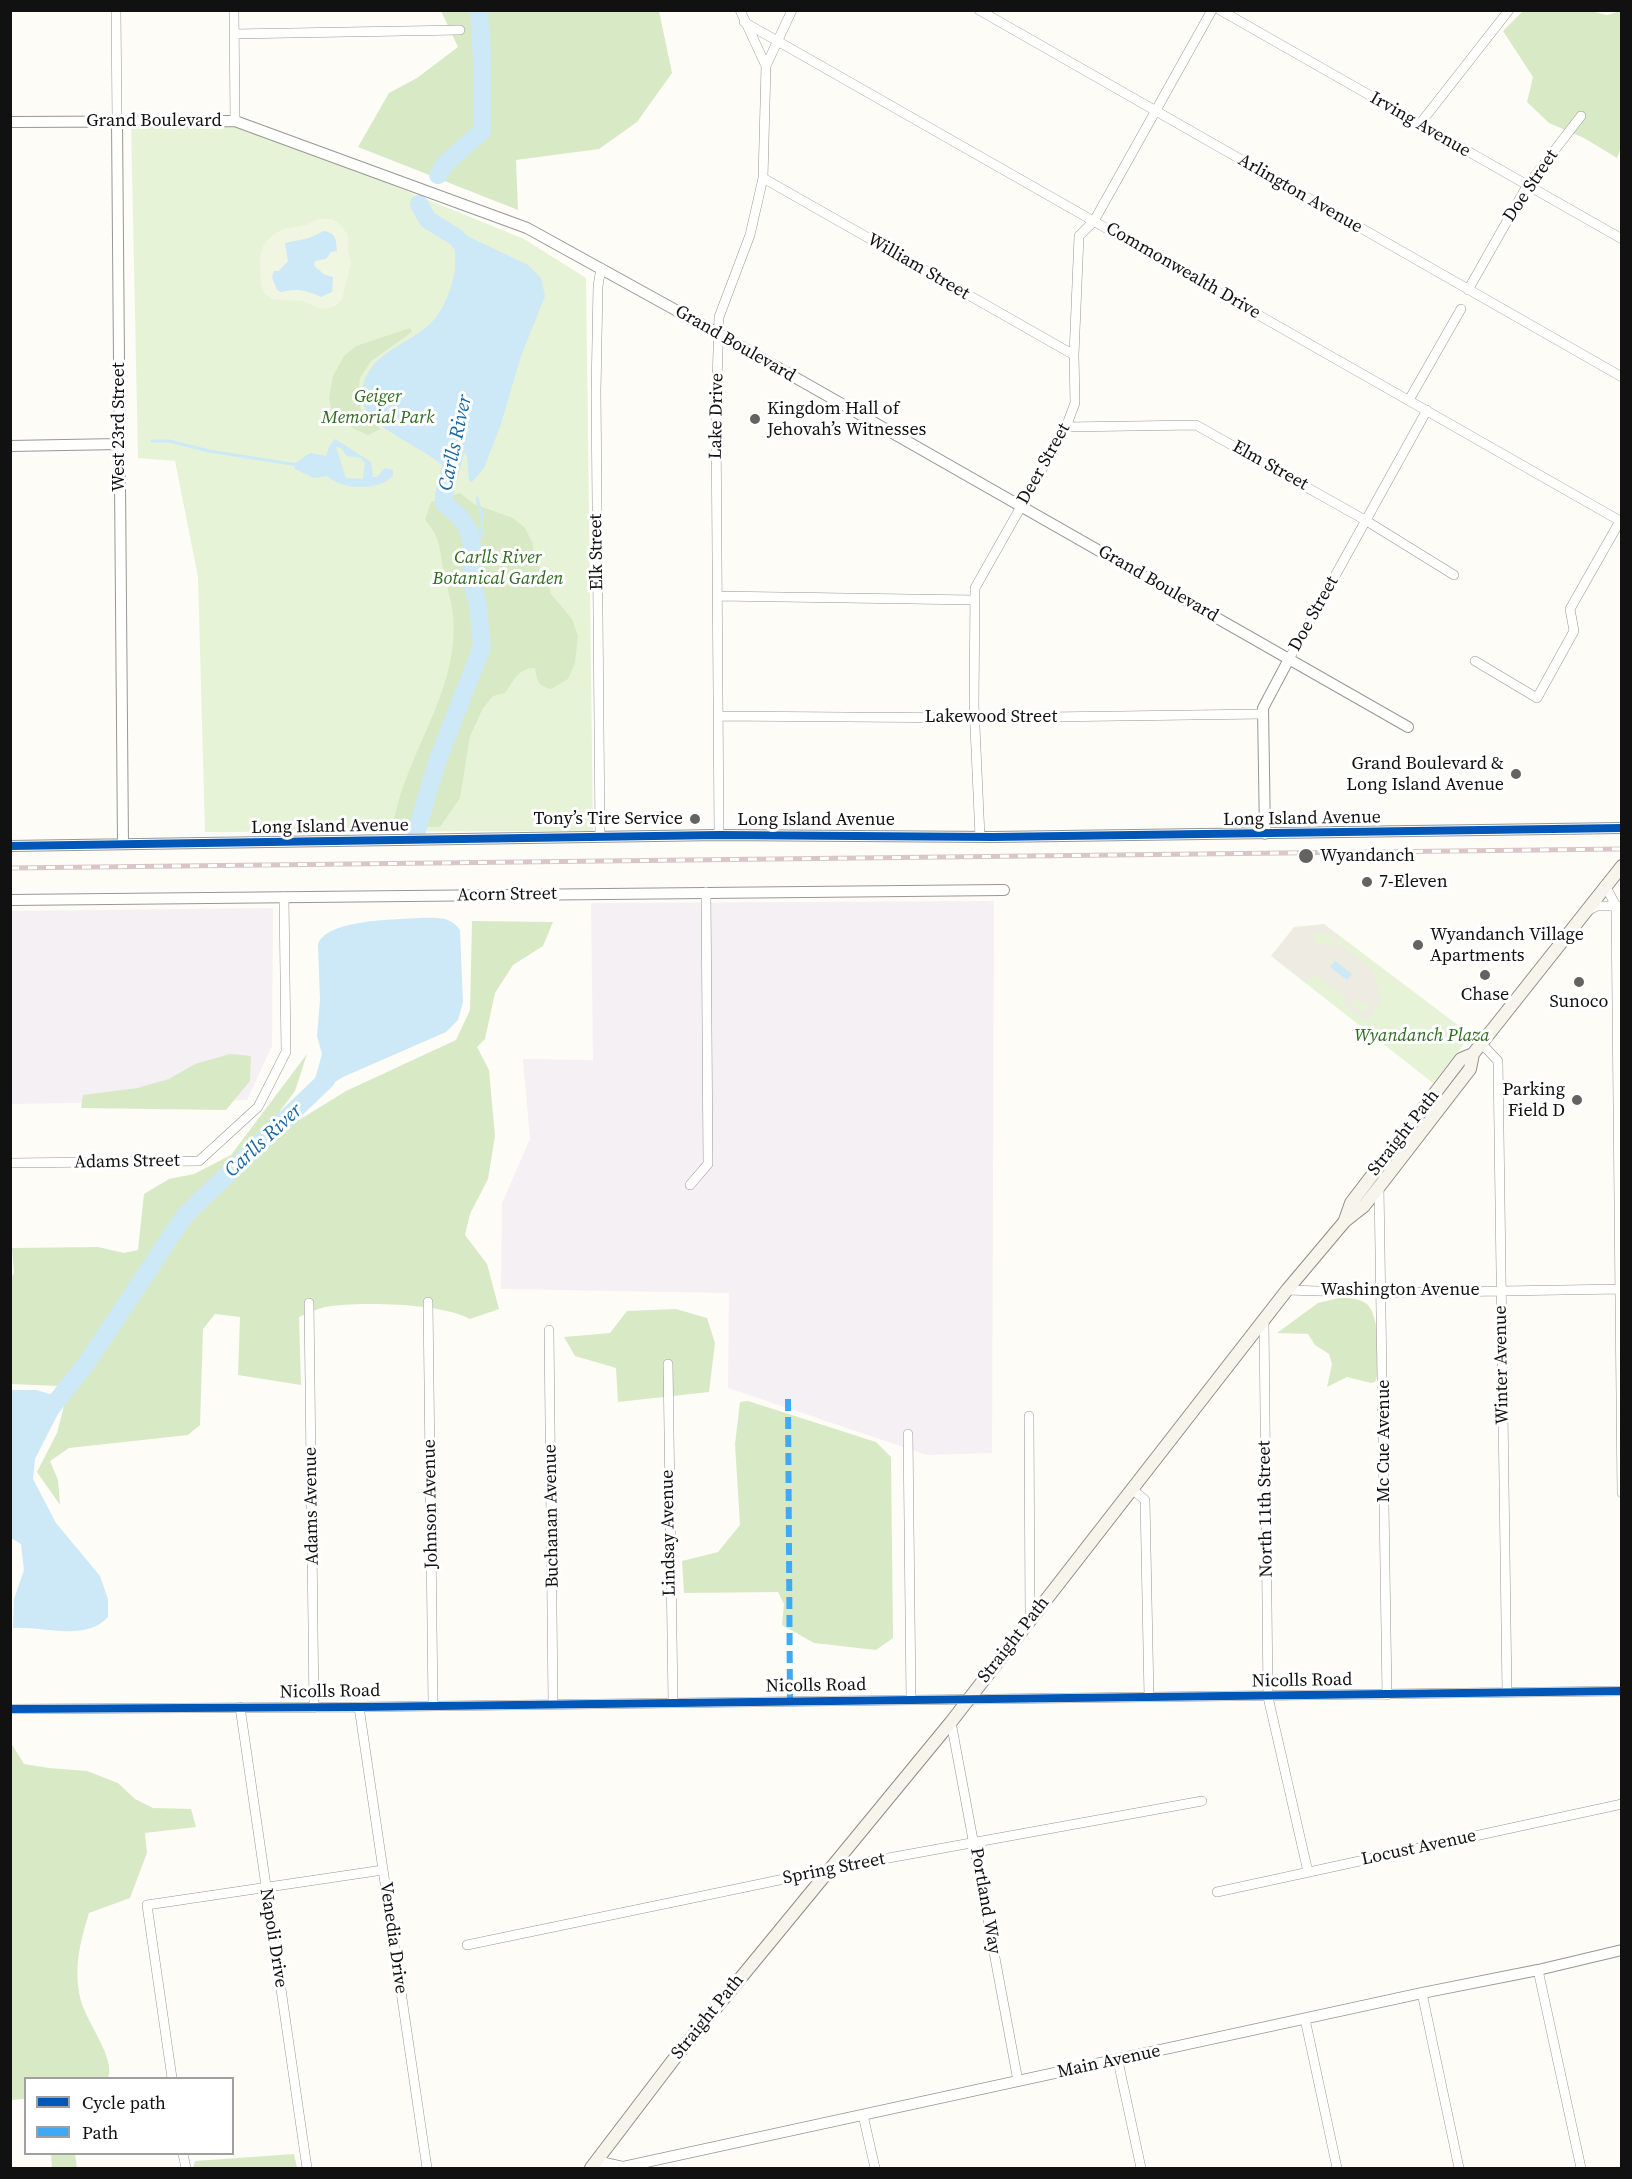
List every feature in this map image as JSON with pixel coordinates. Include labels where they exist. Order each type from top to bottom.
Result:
[{"type":"main road","name":"Straight Path","points":[[596,2166],[674,2059],[951,1722],[1287,1290],[1345,1221],[1364,1206],[1379,1187],[1470,1068],[1473,1054],[1481,1043],[1622,866]]},
{"type":"main road","name":"Straight Path","points":[[1345,1221],[1351,1203],[1376,1168],[1461,1059],[1473,1054]]},
{"type":"street","name":"West 23rd Street","points":[[116,10],[123,844]]},
{"type":"street","points":[[234,10],[235,120]]},
{"type":"street","points":[[740,10],[766,66]]},
{"type":"street","name":"Lake Drive","points":[[719,835],[716,416],[719,317],[750,235],[763,178],[766,66],[792,10]]},
{"type":"street","name":"Arlington Avenue","points":[[979,10],[1622,377]]},
{"type":"street","name":"Deer Street","points":[[980,837],[975,718],[974,600],[977,585],[1066,427],[1075,403],[1074,355],[1079,236],[1094,221],[1212,10]]},
{"type":"street","name":"Irving Avenue","points":[[1220,10],[1622,239]]},
{"type":"street","points":[[1419,125],[1509,10]]},
{"type":"street","name":"Commonwealth Drive","points":[[744,22],[777,43],[1621,521]]},
{"type":"street","points":[[234,34],[460,30]]},
{"type":"street","name":"Doe Street","points":[[1468,290],[1527,186],[1581,116]]},
{"type":"street","name":"Grand Boulevard","points":[[10,122],[235,120],[503,218],[537,233],[719,334],[1408,727]]},
{"type":"street","name":"William Street","points":[[763,178],[1074,355]]},
{"type":"street","name":"Elk Street","points":[[600,836],[596,392],[598,286],[601,268]]},
{"type":"street","points":[[1409,400],[1461,309]]},
{"type":"street","name":"Doe Street","points":[[1265,834],[1263,708],[1426,411]]},
{"type":"street","name":"Elm Street","points":[[1066,427],[1196,425],[1365,520],[1454,575]]},
{"type":"street","points":[[10,446],[119,444]]},
{"type":"street","points":[[1475,661],[1537,698],[1574,631],[1570,609],[1621,521]]},
{"type":"street","points":[[717,596],[974,600]]},
{"type":"street","name":"Lakewood Street","points":[[718,716],[975,718],[1263,714]]},
{"type":"street","name":"Long Island Avenue","points":[[10,846],[600,836],[980,837],[1622,828]]},
{"type":"street","points":[[1605,885],[1619,906],[1622,1493]]},
{"type":"street","name":"Acorn Street","points":[[10,900],[1004,890]]},
{"type":"street","points":[[690,1185],[708,1164],[705,892]]},
{"type":"street","name":"Adams Street","points":[[10,1163],[199,1161],[258,1107],[286,1052],[284,897]]},
{"type":"street","points":[[1584,912],[1597,906],[1619,906]]},
{"type":"street","name":"Winter Avenue","points":[[1481,1043],[1498,1061],[1508,1693]]},
{"type":"street","name":"Mc Cue Avenue","points":[[1379,1187],[1387,1695]]},
{"type":"street","name":"Washington Avenue","points":[[1287,1290],[1382,1293],[1501,1289],[1620,1289]]},
{"type":"street","name":"Johnson Avenue","points":[[428,1302],[433,1705]]},
{"type":"street","name":"Adams Avenue","points":[[309,1303],[314,1708]]},
{"type":"street","name":"North 11th Street","points":[[1264,1321],[1268,1696],[1308,1872]]},
{"type":"street","name":"Buchanan Avenue","points":[[549,1330],[554,1703]]},
{"type":"street","name":"Lindsay Avenue","points":[[668,1364],[673,1702]]},
{"type":"street","points":[[1029,1416],[1030,1620]]},
{"type":"street","points":[[908,1434],[911,1700]]},
{"type":"street","points":[[1132,1489],[1145,1500],[1149,1697]]},
{"type":"street","name":"Nicolls Road","points":[[10,1709],[314,1708],[554,1703],[1622,1691]]},
{"type":"street","name":"Napoli Drive","points":[[240,1707],[307,2169]]},
{"type":"street","name":"Venedia Drive","points":[[359,1707],[427,2169]]},
{"type":"street","name":"Portland Way","points":[[951,1722],[1018,2081]]},
{"type":"street","name":"Spring Street","points":[[467,1945],[830,1869],[1202,1801]]},
{"type":"street","name":"Locust Avenue","points":[[1217,1892],[1622,1804]]},
{"type":"street","points":[[172,2077],[147,1905],[383,1870]]},
{"type":"street","name":"Main Avenue","points":[[596,2166],[623,2167],[1622,1950]]},
{"type":"street","points":[[1538,1970],[1581,2169]]},
{"type":"street","points":[[1422,1993],[1459,2169]]},
{"type":"street","points":[[1305,2019],[1337,2169]]},
{"type":"street","points":[[1118,2061],[1142,2169]]},
{"type":"street","points":[[862,2115],[875,2169]]},
{"type":"shaded area","points":[[994,901],[992,1453],[927,1455],[728,1388],[729,1293],[501,1289],[502,1203],[530,1139],[523,1059],[593,1060],[591,903]]},
{"type":"shaded area","points":[[273,908],[272,1046],[247,1100],[11,1104],[10,911]]},
{"type":"shaded area","points":[[1324,925],[1339,936],[1339,944],[1372,969],[1381,1001],[1367,1021],[1344,1005],[1346,997],[1316,976],[1304,981],[1272,956],[1294,928]],"holes":[[[1314,933],[1327,933],[1336,940],[1336,946],[1314,944]],[[1335,961],[1352,974],[1348,980],[1330,967]],[[1353,1000],[1370,1005],[1364,1013],[1351,1004]]]},
{"type":"green space","points":[[441,11],[659,11],[672,73],[637,122],[599,149],[516,160],[518,210],[358,147],[389,93],[417,78],[458,47]]},
{"type":"green space","points":[[1523,11],[1590,11],[1607,15],[1621,11],[1622,145],[1617,158],[1584,138],[1549,123],[1527,102],[1533,77],[1503,31]]},
{"type":"green space","name":"Geiger Memorial Park","points":[[131,121],[235,121],[524,239],[586,278],[593,831],[205,832],[198,577],[175,461],[138,458]]},
{"type":"green space","points":[[318,219],[332,219],[340,224],[348,235],[351,263],[342,299],[336,306],[322,309],[302,301],[272,299],[265,294],[261,285],[260,257],[263,246],[270,237],[283,229],[306,225]]},
{"type":"green space","points":[[410,328],[412,332],[371,361],[360,378],[358,397],[362,414],[381,429],[368,435],[354,429],[332,412],[329,398],[333,376],[344,356],[356,346]]},
{"type":"green space","name":"Carlls River Botanical Garden","points":[[460,493],[474,504],[513,518],[525,528],[533,544],[534,560],[546,575],[551,594],[572,619],[578,636],[575,663],[568,679],[551,689],[539,682],[535,668],[524,670],[505,693],[493,696],[483,708],[470,736],[460,798],[440,827],[393,826],[408,773],[440,696],[453,643],[453,615],[439,545],[425,520],[431,502]]},
{"type":"green space","points":[[472,921],[553,922],[543,946],[513,965],[495,993],[485,1039],[477,1047],[489,1070],[495,1136],[488,1179],[470,1214],[465,1235],[487,1264],[499,1309],[470,1319],[441,1310],[399,1305],[339,1305],[315,1310],[299,1317],[301,1385],[238,1375],[240,1317],[215,1314],[203,1329],[200,1425],[188,1435],[69,1448],[50,1461],[58,1480],[60,1505],[37,1472],[57,1433],[66,1398],[72,1390],[60,1386],[11,1384],[10,1280],[14,1273],[12,1248],[98,1247],[124,1253],[138,1250],[144,1194],[169,1179],[194,1174],[231,1155],[307,1054],[295,1091],[280,1111],[299,1120],[346,1091],[456,1040],[470,1010]]},
{"type":"green space","name":"Wyandanch Plaza","points":[[1324,924],[1471,1035],[1433,1083],[1271,956],[1294,927]]},
{"type":"green space","points":[[230,1054],[251,1056],[250,1081],[226,1110],[81,1108],[83,1095],[137,1088],[169,1079],[195,1064]]},
{"type":"green space","points":[[1339,1298],[1361,1301],[1371,1310],[1379,1342],[1379,1366],[1375,1382],[1347,1377],[1327,1387],[1332,1364],[1329,1354],[1315,1345],[1308,1334],[1277,1333],[1318,1303]]},
{"type":"green space","points":[[676,1309],[707,1318],[715,1343],[709,1392],[618,1402],[616,1368],[575,1356],[564,1337],[610,1333],[627,1311]]},
{"type":"green space","points":[[748,1401],[876,1442],[891,1457],[893,1638],[876,1650],[814,1643],[782,1625],[784,1604],[778,1592],[684,1593],[682,1561],[718,1552],[740,1525],[735,1444],[740,1402]]},
{"type":"green space","points":[[11,1743],[24,1764],[87,1771],[118,1783],[135,1799],[153,1808],[191,1809],[196,1827],[145,1833],[147,1853],[130,1898],[89,1913],[79,1956],[79,1989],[84,2010],[105,2051],[108,2077],[24,2077],[24,2099],[11,2100]]},
{"type":"green space","points":[[294,2154],[297,2168],[193,2168],[195,2161]]},
{"type":"green space","points":[[51,2155],[75,2155],[77,2168],[52,2168]]},
{"type":"water","points":[[324,231],[333,235],[337,251],[331,252],[326,259],[315,261],[314,266],[325,275],[333,277],[332,292],[321,297],[301,290],[281,292],[277,290],[272,277],[274,271],[279,271],[288,261],[285,243],[309,238]]},
{"type":"water","points":[[463,234],[528,265],[541,278],[545,296],[521,356],[501,424],[484,468],[472,482],[469,481],[467,456],[463,452],[457,452],[456,473],[451,475],[434,459],[375,421],[363,405],[362,396],[367,376],[375,364],[385,354],[422,330],[442,308],[454,274],[456,237]]},
{"type":"water","points":[[335,439],[371,462],[373,477],[377,477],[385,468],[393,470],[393,476],[379,484],[360,487],[341,484],[327,476],[314,478],[295,469],[294,464],[310,453],[326,456]],"holes":[[[336,447],[341,448],[347,456],[361,458],[365,463],[363,479],[346,478]]]},
{"type":"water","points":[[418,918],[447,920],[460,930],[463,1002],[458,1020],[446,1032],[343,1077],[310,1097],[322,1054],[317,1036],[320,1000],[318,944],[324,936],[347,925]]},
{"type":"water","points":[[1335,961],[1352,974],[1347,980],[1330,967]]},
{"type":"water","points":[[10,1390],[36,1390],[60,1397],[60,1410],[35,1459],[33,1479],[56,1523],[100,1576],[108,1599],[108,1617],[99,1625],[88,1629],[63,1631],[13,1628],[14,1599],[24,1570],[21,1544],[11,1538]]},
{"type":"waterway","name":"Carlls River","points":[[438,175],[446,163],[482,131],[479,10]]},
{"type":"waterway","name":"Carlls River","points":[[419,204],[428,220],[456,237],[471,255]]},
{"type":"waterway","points":[[152,441],[169,441],[209,451],[298,465]]},
{"type":"waterway","name":"Carlls River","points":[[416,833],[437,762],[482,647],[478,605],[472,582],[473,551],[469,531],[460,517],[444,503],[455,452]]},
{"type":"waterway","points":[[473,551],[482,532],[477,498]]},
{"type":"waterway","name":"Carlls River","points":[[45,1416],[88,1361],[185,1215],[326,1080]]},
{"type":"railway","points":[[10,868],[1622,849]]},
{"type":"marked path","points":[[788,1399],[790,1702]]},
{"type":"cycle path","points":[[10,846],[719,835],[993,837],[1622,828]]},
{"type":"cycle path","points":[[10,1709],[359,1707],[1622,1691]]},
{"type":"place","name":"Kingdom Hall of Jehovah’s Witnesses","points":[[755,419]]},
{"type":"place","name":"Grand Boulevard & Long Island Avenue","points":[[1516,774]]},
{"type":"place","name":"Tony’s Tire Service","points":[[695,819]]},
{"type":"place","name":"Wyandanch","points":[[1306,856]]},
{"type":"place","name":"7-Eleven","points":[[1367,882]]},
{"type":"place","name":"Wyandanch Village Apartments","points":[[1418,945]]},
{"type":"place","name":"Chase","points":[[1485,975]]},
{"type":"place","name":"Sunoco","points":[[1579,982]]},
{"type":"place","name":"Parking Field D","points":[[1577,1100]]}]
